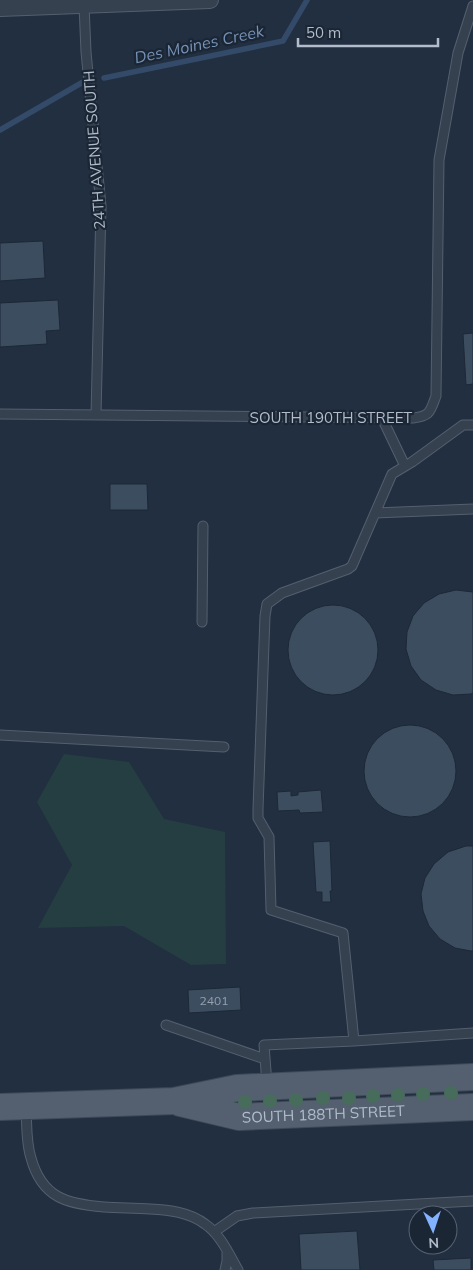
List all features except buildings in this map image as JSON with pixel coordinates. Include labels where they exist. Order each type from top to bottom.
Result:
[{"type":"main road","name":"SOUTH 188TH STREET","points":[[0,1108],[174,1101],[237,1088],[267,1086],[473,1077]]},
{"type":"main road","name":"SOUTH 188TH STREET","points":[[174,1101],[238,1117],[473,1107]]},
{"type":"street","points":[[0,8],[210,0]]},
{"type":"lane","name":"24TH AVENUE SOUTH","points":[[84,5],[86,52],[101,206],[96,415]]},
{"type":"lane","name":"SOUTH 190TH STREET","points":[[0,414],[382,418],[425,416],[430,411],[436,396],[439,160],[458,53],[473,6]]},
{"type":"lane","points":[[382,418],[405,466]]},
{"type":"lane","points":[[354,1041],[343,933],[271,910],[269,837],[258,818],[267,604],[282,593],[348,570],[352,566],[392,474],[463,425],[473,425]]},
{"type":"lane","points":[[375,513],[473,509]]},
{"type":"lane","points":[[202,622],[203,526]]},
{"type":"lane","points":[[0,735],[224,747]]},
{"type":"lane","points":[[166,1025],[265,1059]]},
{"type":"lane","points":[[267,1086],[264,1045],[473,1033]]},
{"type":"lane","points":[[26,1106],[30,1158],[44,1185],[52,1193],[62,1200],[74,1204],[180,1212],[207,1225],[214,1232],[238,1270]]},
{"type":"lane","points":[[214,1232],[237,1216],[253,1212],[473,1201]]},
{"type":"lane","points":[[225,1248],[228,1261],[225,1270]]},
{"type":"green space","points":[[64,754],[129,762],[164,819],[225,832],[226,964],[191,965],[124,926],[38,928],[72,865],[37,802]]},
{"type":"waterway","name":"Des Moines Creek","points":[[104,78],[283,41],[307,0]]},
{"type":"waterway","name":"Des Moines Creek","points":[[0,130],[83,82]]}]
